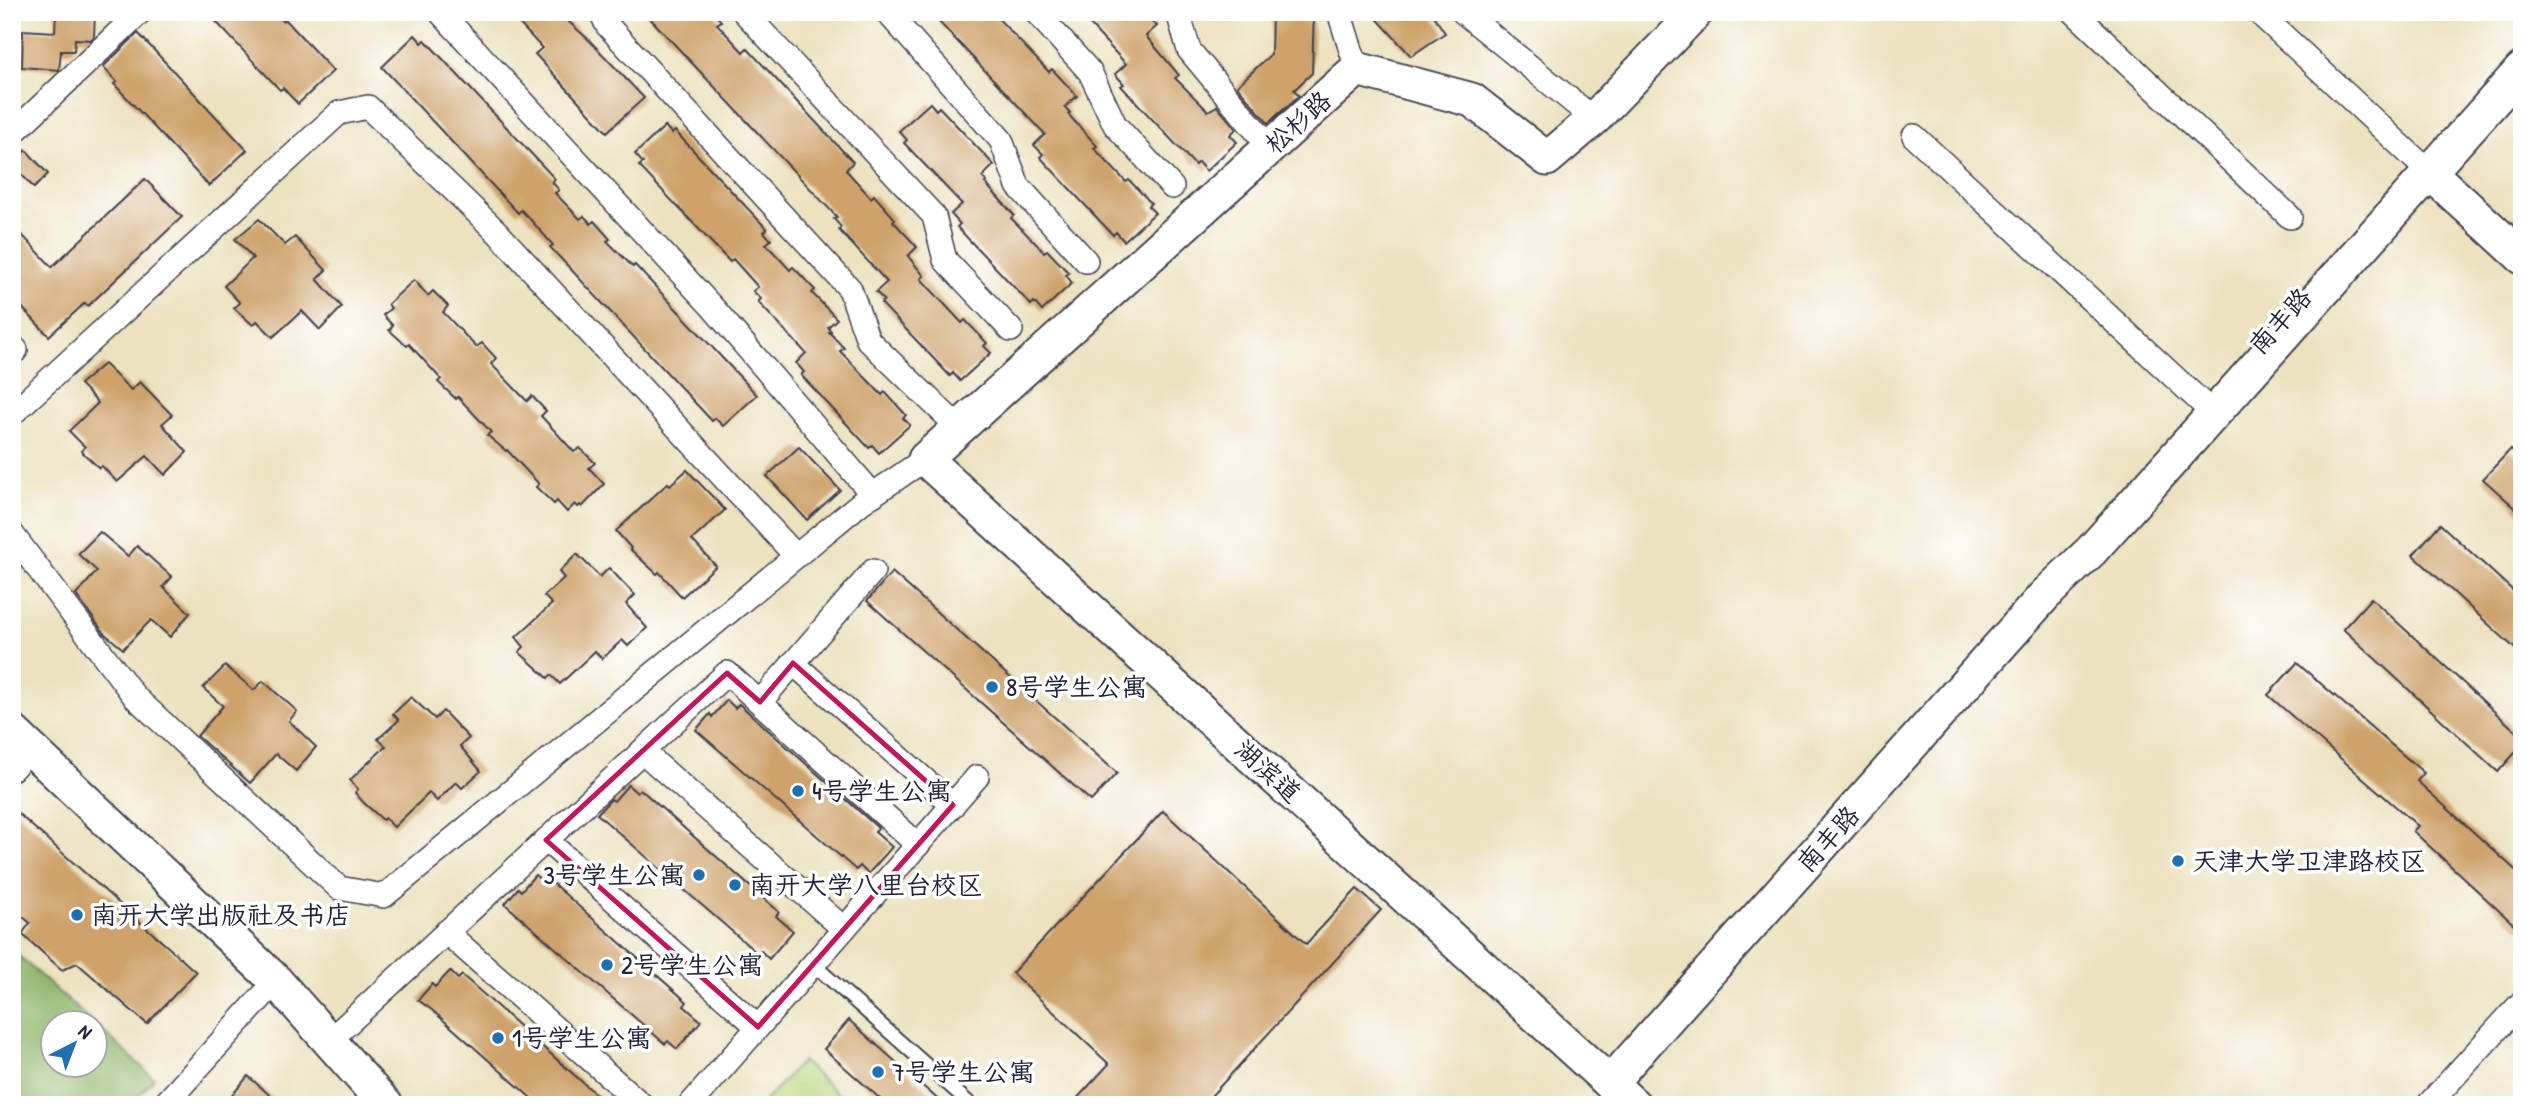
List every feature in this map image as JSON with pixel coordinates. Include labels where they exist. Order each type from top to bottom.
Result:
[{"type":"street","points":[[12,134],[141,12]]},
{"type":"street","points":[[440,12],[714,309],[873,495]]},
{"type":"street","points":[[601,12],[607,25],[850,289],[868,340],[959,428]]},
{"type":"street","points":[[744,12],[934,216],[945,260],[1011,330]]},
{"type":"street","points":[[1036,12],[1090,72],[1115,125],[1172,187]]},
{"type":"street","points":[[1175,12],[1179,16],[1189,50],[1262,137]]},
{"type":"street","points":[[1339,12],[1357,69],[1472,100],[1547,159],[1594,119],[1696,12]]},
{"type":"street","points":[[1463,12],[1594,119]]},
{"type":"street","points":[[890,13],[1002,139],[1018,186],[1086,261]]},
{"type":"street","points":[[2264,14],[2522,257]]},
{"type":"street","points":[[2083,15],[2290,217]]},
{"type":"street","name":"南丰路","points":[[1610,1083],[2045,595],[2075,552],[2209,410],[2425,168],[2522,52]]},
{"type":"street","name":"松杉路","points":[[925,459],[1357,69]]},
{"type":"street","name":"南丰路","points":[[2425,168],[2522,69]]},
{"type":"street","points":[[12,414],[339,113],[368,107],[497,232],[796,556]]},
{"type":"street","points":[[1914,136],[2209,410]]},
{"type":"street","points":[[12,534],[135,697],[339,888],[384,896],[796,556],[873,495],[925,459]]},
{"type":"street","name":"湖滨道","points":[[925,459],[1634,1105]]},
{"type":"street","points":[[760,702],[873,572]]},
{"type":"street","points":[[793,663],[953,805]]},
{"type":"street","points":[[330,1040],[727,673],[918,845]]},
{"type":"street","points":[[19,749],[276,981],[386,1105]]},
{"type":"street","points":[[642,751],[844,929]]},
{"type":"street","points":[[690,1105],[977,777]]},
{"type":"street","points":[[546,840],[758,1027]]},
{"type":"street","points":[[446,932],[642,1105]]},
{"type":"street","points":[[164,1105],[276,981]]},
{"type":"street","points":[[2428,1105],[2522,1002]]},
{"type":"lane","points":[[813,964],[968,1102],[966,1105]]},
{"type":"highlighted area","points":[[793,663],[953,805],[758,1027],[546,840],[727,673],[760,702]]},
{"type":"green space","points":[[12,950],[78,1009],[38,1009],[38,1078],[108,1078],[108,1036],[154,1078],[131,1105],[12,1105]]},
{"type":"green space","points":[[802,1061],[850,1105],[761,1105]]},
{"type":"building","points":[[56,12],[95,12],[94,36],[91,40],[75,39],[74,51],[61,51],[59,70],[22,67],[23,30],[55,32]]},
{"type":"building","points":[[207,12],[275,12],[283,21],[285,19],[333,71],[298,104],[283,88],[280,90]]},
{"type":"building","points":[[524,12],[558,12],[589,40],[644,98],[607,132],[535,54],[542,48],[516,20]]},
{"type":"building","points":[[644,12],[713,12],[721,21],[717,24],[743,52],[747,48],[853,162],[846,170],[871,198],[874,195],[917,247],[908,256],[924,276],[921,279],[962,323],[965,320],[987,343],[984,346],[991,353],[960,381],[953,373],[950,376],[881,303],[884,300],[876,292],[887,282],[839,230],[841,227],[834,219],[837,217]]},
{"type":"building","points":[[949,12],[992,12],[1049,72],[1052,69],[1077,96],[1065,107],[1070,113],[1068,114],[1097,146],[1094,148],[1126,182],[1129,180],[1151,203],[1148,206],[1155,213],[1124,241],[1116,232],[1113,235],[1040,157],[1043,154],[1034,145],[1045,134],[939,22]]},
{"type":"building","points":[[1078,12],[1142,12],[1157,26],[1146,36],[1179,75],[1175,78],[1208,111],[1217,106],[1236,129],[1230,135],[1237,142],[1206,171],[1198,162],[1195,165],[1121,86],[1124,84],[1115,74],[1126,64]]},
{"type":"building","points":[[1272,12],[1314,12],[1312,73],[1294,90],[1299,96],[1268,123],[1237,86],[1271,54]]},
{"type":"building","points":[[1371,12],[1431,12],[1445,33],[1411,56]]},
{"type":"building","points":[[138,33],[247,150],[209,186],[114,84],[117,82],[103,67]]},
{"type":"building","points":[[415,35],[422,43],[425,40],[555,179],[552,182],[559,190],[555,193],[580,219],[584,216],[591,224],[594,221],[610,239],[607,241],[633,267],[635,265],[757,395],[723,426],[715,418],[712,421],[550,247],[553,245],[529,218],[521,210],[518,213],[382,67]]},
{"type":"building","points":[[930,103],[936,110],[939,107],[994,165],[982,177],[987,182],[985,183],[1014,215],[1011,218],[1069,273],[1066,275],[1072,283],[1042,311],[1034,302],[1031,305],[957,227],[960,224],[951,214],[962,204],[904,143],[907,140],[899,131]]},
{"type":"building","points":[[665,126],[672,134],[675,131],[767,229],[764,232],[771,240],[766,244],[790,270],[793,267],[815,290],[812,293],[837,319],[828,327],[831,331],[829,332],[844,348],[840,351],[882,395],[885,392],[906,415],[903,418],[910,425],[879,453],[872,445],[869,448],[801,375],[804,372],[796,363],[806,353],[758,302],[761,299],[753,291],[758,287],[733,259],[730,262],[639,166],[643,163],[635,154]]},
{"type":"building","points":[[26,150],[48,174],[34,188],[12,164]]},
{"type":"building","points":[[145,179],[182,217],[88,306],[85,303],[49,336],[12,297],[12,224],[52,267]]},
{"type":"building","points":[[259,219],[285,245],[295,237],[326,270],[317,279],[342,307],[320,330],[302,311],[273,337],[257,321],[253,325],[234,308],[240,303],[224,286],[253,258],[235,239]]},
{"type":"building","points":[[414,280],[428,296],[433,291],[448,306],[443,312],[476,347],[482,343],[496,358],[491,364],[527,401],[532,396],[546,411],[541,416],[574,452],[580,448],[595,463],[589,468],[604,484],[582,507],[575,504],[567,512],[557,501],[554,504],[536,487],[539,484],[507,450],[487,435],[491,432],[458,397],[456,399],[438,382],[441,379],[409,344],[407,346],[389,330],[393,326],[383,315],[391,308],[388,304]]},
{"type":"building","points":[[104,364],[131,390],[140,382],[172,415],[162,424],[187,452],[165,475],[147,456],[117,482],[102,466],[99,468],[81,451],[85,447],[69,431],[98,403],[80,384]]},
{"type":"building","points":[[799,447],[840,490],[807,520],[767,476]]},
{"type":"building","points":[[2510,450],[2522,461],[2522,514],[2483,479]]},
{"type":"building","points":[[687,470],[725,510],[692,540],[716,566],[682,597],[659,572],[657,574],[630,549],[616,531],[668,483],[670,485]]},
{"type":"building","points":[[2440,524],[2522,599],[2522,655],[2413,555]]},
{"type":"building","points":[[100,532],[128,556],[137,546],[172,577],[163,587],[190,613],[170,637],[151,620],[123,649],[105,634],[76,595],[97,571],[78,554]]},
{"type":"building","points":[[577,554],[600,577],[609,568],[635,595],[626,604],[647,628],[628,646],[622,640],[602,659],[595,651],[560,684],[551,675],[548,678],[519,652],[524,647],[516,637],[552,604],[544,596],[564,578],[559,572]]},
{"type":"building","name":"8号学生公寓","points":[[892,572],[1117,773],[1091,801],[867,601]]},
{"type":"building","points":[[2371,598],[2522,737],[2522,745],[2498,772],[2343,629]]},
{"type":"building","points":[[2297,663],[2424,773],[2417,781],[2522,876],[2522,932],[2413,831],[2418,826],[2268,695]]},
{"type":"building","points":[[225,666],[254,690],[263,681],[297,711],[289,721],[316,747],[296,771],[276,754],[250,783],[197,736],[223,706],[203,688]]},
{"type":"building","points":[[411,697],[435,719],[443,711],[469,738],[460,746],[481,771],[462,788],[456,782],[437,801],[429,793],[394,827],[364,803],[355,793],[358,789],[350,780],[386,746],[378,739],[399,720],[393,714]]},
{"type":"building","name":"4号学生公寓","points":[[727,700],[735,708],[739,704],[878,828],[875,832],[892,847],[868,874],[860,866],[856,870],[696,730]]},
{"type":"building","name":"3号学生公寓","points":[[628,785],[637,793],[640,789],[779,912],[776,916],[793,931],[769,959],[761,951],[758,954],[597,814],[611,799],[614,801]]},
{"type":"building","name":"南开大学出版社及书店","points":[[12,808],[196,972],[147,1024],[77,963],[62,970],[22,934],[30,923],[12,907]]},
{"type":"building","points":[[1163,811],[1306,944],[1357,889],[1381,910],[1203,1105],[1071,1105],[1109,1064],[1012,973]]},
{"type":"building","name":"2号学生公寓","points":[[535,875],[544,883],[548,879],[687,1002],[684,1006],[701,1021],[677,1049],[668,1041],[665,1044],[505,904],[518,888],[521,891]]},
{"type":"building","name":"1号学生公寓","points":[[450,971],[458,979],[462,975],[608,1105],[539,1105],[418,1000],[432,984],[435,987]]},
{"type":"building","name":"7号学生公寓","points":[[849,1020],[944,1105],[887,1105],[824,1049]]},
{"type":"building","points":[[248,1076],[281,1105],[224,1105]]},
{"type":"place","name":"8号学生公寓","points":[[992,687]]},
{"type":"place","name":"4号学生公寓","points":[[798,791]]},
{"type":"place","name":"天津大学卫津路校区","points":[[2178,861]]},
{"type":"place","name":"3号学生公寓","points":[[699,875]]},
{"type":"place","name":"南开大学八里台校区","points":[[735,885]]},
{"type":"place","name":"南开大学出版社及书店","points":[[77,915]]},
{"type":"place","name":"2号学生公寓","points":[[607,965]]},
{"type":"place","name":"1号学生公寓","points":[[498,1038]]},
{"type":"place","name":"7号学生公寓","points":[[878,1072]]}]
